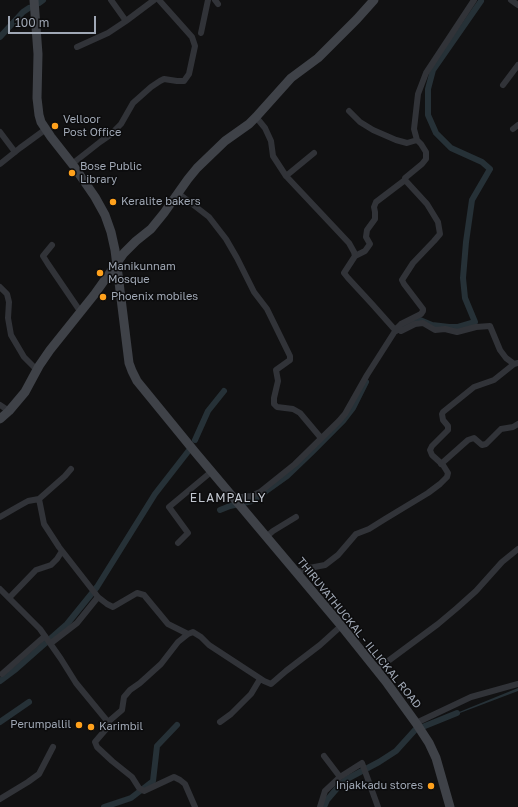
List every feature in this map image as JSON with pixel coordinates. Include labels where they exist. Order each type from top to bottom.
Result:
[{"type":"main road","name":"THIRUVATHUCKAL - ILLICKAL ROAD","points":[[34,0],[38,54],[38,108],[41,122],[51,138],[72,164],[95,197],[105,215],[115,250],[128,357],[132,372],[138,382],[211,472],[297,573],[387,683],[429,743],[436,758],[450,807]]},
{"type":"main road","points":[[0,419],[25,392],[50,350],[94,295],[116,263],[124,253],[151,229],[164,214],[197,168],[225,140],[249,124],[291,78],[318,58],[374,0]]},
{"type":"street","points":[[111,0],[126,21]]},
{"type":"street","points":[[77,47],[108,33],[154,0]]},
{"type":"street","points":[[72,164],[116,129],[121,124],[133,103],[150,87],[164,80],[184,81],[189,74],[195,46],[192,37],[158,0]]},
{"type":"street","points":[[201,33],[208,0]]},
{"type":"street","points":[[398,330],[372,304],[344,272],[355,256],[364,251],[370,244],[366,237],[367,230],[375,219],[374,207],[376,202],[405,180],[405,178],[426,159],[426,152],[417,140],[414,129],[418,94],[426,73],[474,0]]},
{"type":"street","points":[[511,0],[518,5]]},
{"type":"street","points":[[503,85],[518,65]]},
{"type":"street","points":[[348,112],[373,130],[396,140],[407,143],[417,140]]},
{"type":"street","points":[[256,117],[265,128],[271,142],[272,156],[286,176],[348,243],[355,256]]},
{"type":"street","points":[[0,164],[46,129]]},
{"type":"street","points":[[0,132],[15,152]]},
{"type":"street","points":[[286,176],[314,153]]},
{"type":"street","points":[[236,502],[260,492],[295,464],[339,421],[345,414],[367,375],[401,324],[421,314],[423,311],[402,280],[414,263],[440,234],[438,222],[426,204],[405,180]]},
{"type":"street","points":[[178,193],[209,217],[226,239],[254,292],[267,309],[290,356],[288,362],[276,370],[278,381],[274,404],[277,407],[293,409],[300,413],[321,438]]},
{"type":"street","points":[[52,245],[43,256],[80,311]]},
{"type":"street","points":[[0,287],[7,294],[9,302],[8,318],[11,335],[24,357],[37,370]]},
{"type":"street","points":[[297,573],[304,569],[325,565],[338,555],[356,534],[368,529],[428,493],[448,477],[448,473],[430,450],[448,430],[448,426],[443,420],[443,412],[474,387],[494,380],[516,363],[506,358],[500,350],[490,326],[476,327],[457,332],[445,329],[435,330],[423,323],[398,330]]},
{"type":"street","points":[[0,405],[9,411]]},
{"type":"street","points":[[441,464],[468,440],[474,438],[482,445],[486,444],[501,429],[513,427],[518,424]]},
{"type":"street","points":[[0,517],[23,503],[39,499],[71,469]]},
{"type":"street","points":[[178,543],[188,532],[169,507],[211,472]]},
{"type":"street","points":[[39,499],[44,524],[62,551],[95,593],[107,604],[113,607],[137,593],[144,595],[168,624],[188,634]]},
{"type":"street","points":[[266,537],[296,517]]},
{"type":"street","points":[[376,670],[457,608],[476,591],[502,562],[518,549]]},
{"type":"street","points":[[8,598],[36,570],[50,565],[57,559],[62,551]]},
{"type":"street","points":[[0,589],[45,636],[76,683],[108,722]]},
{"type":"street","points":[[51,644],[77,623],[95,593]]},
{"type":"street","points":[[195,807],[185,784],[180,780],[174,777],[144,791],[139,788],[132,777],[97,747],[95,742],[107,728],[108,722],[122,710],[124,697],[130,690],[161,664],[178,642],[193,632],[209,645],[260,679],[271,684],[320,645],[341,626]]},
{"type":"street","points":[[2,674],[45,636]]},
{"type":"street","points":[[220,722],[231,714],[251,694],[260,679]]},
{"type":"street","points":[[418,726],[471,697],[518,684]]},
{"type":"street","points":[[0,799],[39,774],[53,747]]},
{"type":"street","points":[[324,756],[340,777]]},
{"type":"street","points":[[320,807],[325,791],[340,777],[362,763],[378,807]]},
{"type":"shaded area","points":[[518,688],[518,691],[415,730]]},
{"type":"waterway","points":[[39,3],[43,0]]},
{"type":"waterway","points":[[400,330],[406,325],[420,320],[432,325],[449,327],[458,327],[475,322],[465,298],[463,278],[466,242],[472,200],[490,169],[482,162],[451,148],[436,133],[428,115],[428,89],[433,70],[481,1]]},
{"type":"waterway","points":[[0,37],[23,12],[29,8]]},
{"type":"waterway","points":[[220,510],[252,501],[287,476],[343,421],[353,408],[366,382]]},
{"type":"waterway","points":[[195,440],[208,411],[224,391]]},
{"type":"waterway","points":[[0,681],[16,669],[67,624],[97,587],[155,494],[190,449]]},
{"type":"waterway","points":[[0,722],[29,702]]},
{"type":"waterway","points":[[324,807],[327,800],[345,780],[396,751],[415,730],[457,713]]},
{"type":"waterway","points":[[104,807],[131,798],[153,781],[157,746],[177,725]]},
{"type":"place","name":"Velloor Post Office","points":[[55,126]]},
{"type":"place","name":"Bose Public Library","points":[[72,173]]},
{"type":"place","name":"Keralite bakers","points":[[113,202]]},
{"type":"place","name":"Manikunnam Mosque","points":[[100,273]]},
{"type":"place","name":"Phoenix mobiles","points":[[103,297]]},
{"type":"place","name":"Perumpallil","points":[[79,725]]},
{"type":"place","name":"Karimbil","points":[[91,727]]},
{"type":"place","name":"Injakkadu stores","points":[[431,786]]},
{"type":"district","name":"ELAMPALLY","points":[[228,498]]}]
